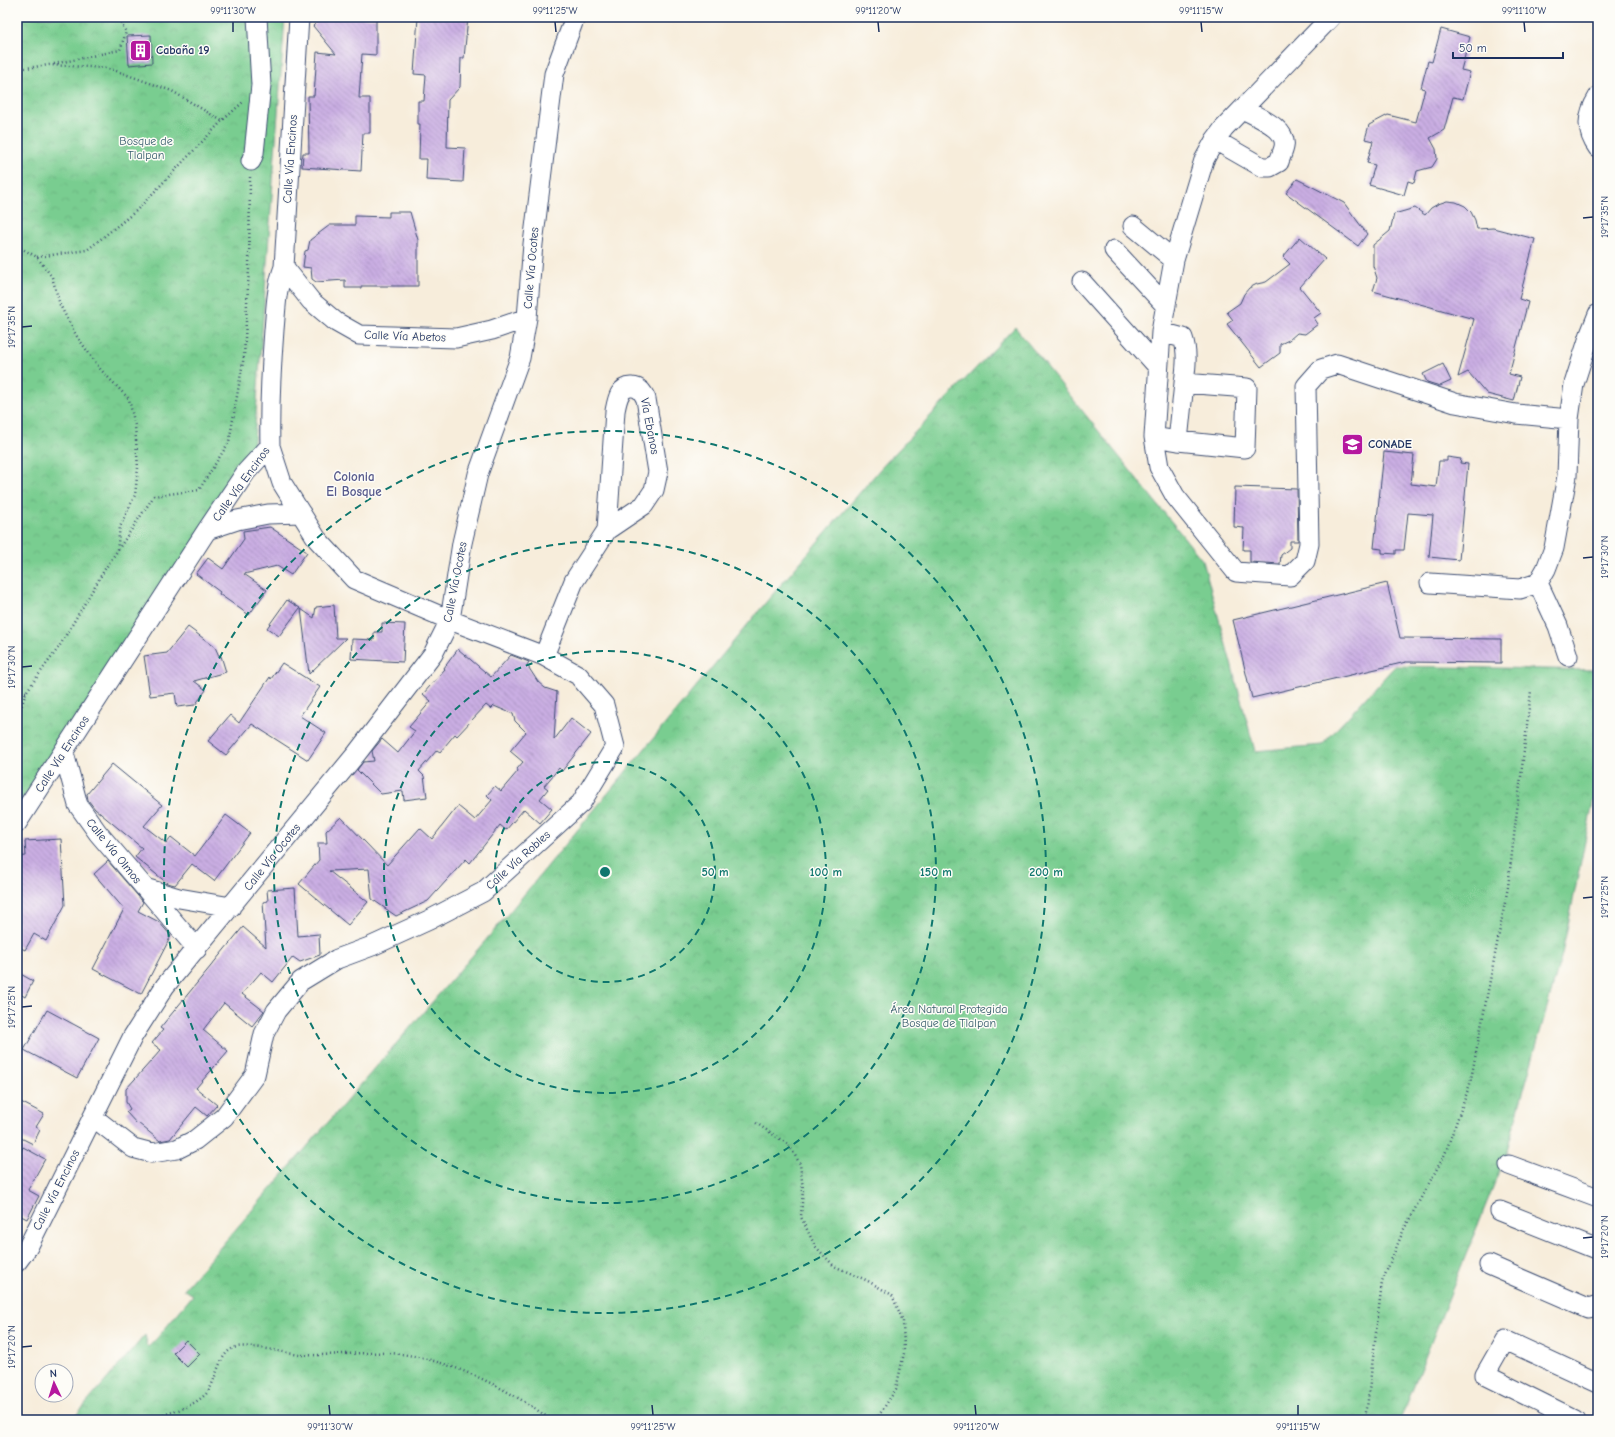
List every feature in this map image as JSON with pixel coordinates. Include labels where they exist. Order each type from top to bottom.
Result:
[{"type":"street","points":[[251,160],[254,152],[254,137],[261,85],[257,17]]},
{"type":"street","name":"Calle Vía Encinos","points":[[17,823],[207,530],[246,472],[270,446],[269,399],[271,362],[278,283],[284,267],[299,17]]},
{"type":"street","name":"Calle Vía Ocotes","points":[[93,1117],[133,1036],[165,986],[197,949],[366,741],[433,654],[450,620],[462,542],[478,474],[520,358],[527,318],[532,244],[554,74],[575,17]]},
{"type":"street","points":[[1331,17],[1215,140],[1204,160],[1174,260],[1161,332],[1154,437],[1159,467],[1175,496],[1236,572],[1290,576],[1305,561],[1309,544],[1306,386],[1321,369],[1337,364],[1456,403],[1516,414],[1569,419]]},
{"type":"street","points":[[1598,97],[1589,120],[1589,130],[1598,148]]},
{"type":"street","points":[[1215,140],[1262,167],[1270,167],[1279,162],[1284,147],[1284,138],[1278,129],[1243,109]]},
{"type":"street","points":[[1133,226],[1174,260]]},
{"type":"street","points":[[1114,250],[1166,306]]},
{"type":"street","name":"Calle Vía Abetos","points":[[284,267],[311,301],[336,322],[359,335],[456,338],[492,330],[527,318]]},
{"type":"street","points":[[1082,282],[1158,367]]},
{"type":"street","points":[[1430,583],[1520,590],[1538,583],[1546,569],[1554,548],[1566,476],[1569,419],[1574,384],[1598,314]]},
{"type":"street","points":[[1161,332],[1183,338],[1186,346],[1186,370],[1178,441]]},
{"type":"street","points":[[1154,437],[1245,448],[1247,388],[1184,383]]},
{"type":"street","name":"Vía Ebanos","points":[[544,656],[574,581],[607,530],[644,505],[654,490],[658,472],[646,399],[642,391],[636,387],[628,387],[622,390],[615,411],[607,530]]},
{"type":"street","name":"Calle Vía Robles","points":[[93,1117],[133,1148],[152,1153],[177,1150],[195,1140],[224,1117],[255,1076],[264,1034],[276,1011],[300,981],[337,959],[372,946],[429,920],[483,892],[581,804],[615,747],[604,705],[578,675],[544,656],[450,620],[354,580],[317,540],[282,483],[270,446]]},
{"type":"street","points":[[207,530],[237,520],[268,514],[301,513]]},
{"type":"street","points":[[1538,583],[1558,626],[1568,656]]},
{"type":"street","name":"Calle Vía Olmos","points":[[64,752],[78,805],[98,833],[145,888],[179,898],[231,906]]},
{"type":"street","points":[[145,888],[197,949]]},
{"type":"street","name":"Calle Vía Encinos","points":[[17,1262],[28,1247],[93,1117]]},
{"type":"street","points":[[1509,1165],[1598,1198]]},
{"type":"street","points":[[1500,1211],[1598,1250]]},
{"type":"street","points":[[1489,1265],[1588,1308],[1598,1305]]},
{"type":"street","points":[[1576,1420],[1485,1375],[1505,1340],[1598,1383]]},
{"type":"path","points":[[17,69],[49,65],[120,50],[126,32],[118,17]]},
{"type":"path","points":[[49,65],[108,68],[172,91],[222,121]]},
{"type":"path","points":[[37,258],[87,250],[136,211],[222,121],[261,85]]},
{"type":"path","points":[[17,721],[26,692],[59,647],[117,551],[154,496],[199,490],[229,442],[244,356],[249,269],[251,160]]},
{"type":"path","points":[[17,246],[37,258],[52,277],[60,305],[76,334],[101,370],[128,399],[135,426],[138,468],[135,495],[120,527],[117,551]]},
{"type":"path","points":[[1364,1420],[1368,1408],[1382,1282],[1404,1229],[1444,1154],[1470,1084],[1508,888],[1531,691]]},
{"type":"path","points":[[17,692],[26,692]]},
{"type":"path","points":[[17,746],[17,769]]},
{"type":"path","points":[[756,1123],[789,1145],[800,1164],[803,1189],[801,1217],[815,1246],[834,1266],[866,1280],[892,1295],[904,1321],[904,1353],[896,1389],[876,1420]]},
{"type":"path","points":[[144,1420],[180,1410],[206,1395],[226,1352],[237,1347],[300,1354],[389,1353],[416,1357],[453,1367],[500,1387],[551,1420]]},
{"type":"green space","name":"Bosque de Tlalpan","points":[[17,17],[285,17],[253,455],[17,808]]},
{"type":"green space","name":"Área Natural Protegida Bosque de Tlalpan","points":[[1015,327],[1203,561],[1255,751],[1322,745],[1395,666],[1598,670],[1598,778],[1562,954],[1505,1157],[1400,1420],[72,1420],[145,1335],[148,1347],[158,1337],[193,1295],[184,1289],[498,926],[767,601],[881,468]]},
{"type":"building","points":[[322,17],[376,18],[376,55],[362,54],[359,98],[370,98],[370,133],[363,133],[361,171],[302,167],[303,153],[309,153],[308,96],[314,96],[317,52],[336,54],[313,26]]},
{"type":"building","points":[[418,17],[468,17],[464,58],[461,58],[460,87],[448,100],[447,147],[465,148],[463,182],[426,180],[427,159],[419,159],[420,124],[418,124],[418,101],[424,101],[426,75],[414,74]]},
{"type":"building","points":[[1441,29],[1470,37],[1461,70],[1470,72],[1463,99],[1453,97],[1444,130],[1430,138],[1436,149],[1437,159],[1432,167],[1417,171],[1414,183],[1408,181],[1404,195],[1369,185],[1375,165],[1367,163],[1373,141],[1365,139],[1369,125],[1388,115],[1416,122],[1425,89],[1421,88],[1428,61],[1432,62]]},
{"type":"building","name":"Cabaña 19","points":[[151,35],[152,63],[129,65],[127,36]]},
{"type":"building","points":[[1297,179],[1344,203],[1367,234],[1358,246],[1286,193]]},
{"type":"building","points":[[1447,201],[1456,202],[1465,206],[1471,212],[1477,229],[1493,228],[1535,239],[1519,299],[1528,302],[1509,374],[1520,377],[1514,401],[1487,394],[1468,372],[1458,377],[1474,319],[1373,291],[1377,278],[1373,266],[1373,245],[1390,231],[1394,214],[1415,208],[1425,215],[1431,208]]},
{"type":"building","points":[[389,212],[410,212],[418,240],[418,286],[361,286],[361,288],[345,288],[345,280],[316,282],[312,279],[311,268],[303,267],[305,251],[308,250],[310,240],[330,225],[355,225],[355,216],[389,217]]},
{"type":"building","points":[[1300,237],[1325,259],[1300,287],[1321,313],[1314,318],[1318,324],[1305,334],[1297,333],[1289,340],[1280,344],[1280,353],[1261,367],[1227,324],[1233,320],[1227,312],[1240,303],[1244,294],[1249,288],[1266,282],[1290,264],[1283,257]]},
{"type":"building","points":[[1443,364],[1451,381],[1440,386],[1427,382],[1423,374]]},
{"type":"building","points":[[1384,452],[1414,455],[1411,484],[1436,487],[1439,461],[1447,461],[1447,457],[1461,459],[1460,463],[1468,464],[1459,560],[1429,557],[1433,515],[1408,513],[1404,550],[1396,550],[1396,554],[1382,553],[1382,549],[1374,548]]},
{"type":"building","points":[[1235,487],[1297,489],[1298,541],[1290,541],[1290,548],[1281,555],[1280,564],[1250,562],[1250,550],[1243,550],[1244,528],[1234,527]]},
{"type":"building","points":[[270,527],[307,552],[291,575],[277,566],[244,574],[267,590],[249,615],[219,594],[220,592],[196,574],[208,558],[223,569],[244,539],[243,531]]},
{"type":"building","points":[[1387,583],[1400,638],[1501,639],[1501,663],[1406,662],[1252,698],[1233,620]]},
{"type":"building","points":[[287,600],[300,608],[279,636],[267,628]]},
{"type":"building","points":[[334,605],[336,638],[346,638],[309,674],[301,609],[314,618],[316,607]]},
{"type":"building","points":[[382,623],[405,624],[403,662],[351,659],[352,639],[374,640],[374,632],[382,632]]},
{"type":"building","points":[[188,627],[215,647],[219,656],[221,656],[226,672],[194,681],[206,690],[195,705],[177,707],[175,693],[150,696],[144,656],[167,653]]},
{"type":"building","points":[[458,649],[491,677],[511,655],[529,662],[527,665],[538,682],[545,688],[557,692],[554,740],[571,718],[591,734],[562,771],[559,768],[544,786],[548,789],[540,799],[552,809],[540,823],[524,809],[506,830],[500,825],[470,863],[466,859],[428,901],[396,916],[372,899],[369,869],[329,871],[368,902],[348,925],[299,884],[319,860],[318,843],[327,843],[326,831],[341,817],[387,865],[420,828],[432,839],[458,806],[475,820],[492,800],[487,795],[495,786],[501,791],[518,771],[517,769],[523,762],[510,751],[526,732],[515,721],[513,714],[494,706],[491,709],[486,705],[457,736],[455,734],[440,752],[437,750],[419,771],[424,776],[427,797],[404,800],[403,791],[381,794],[357,770],[363,762],[374,761],[372,751],[382,739],[398,753],[415,731],[409,727],[431,701],[423,694],[445,669],[444,668]]},
{"type":"building","points":[[282,663],[320,687],[300,716],[326,733],[308,760],[252,724],[226,755],[208,741],[230,715],[239,723],[270,677],[271,679]]},
{"type":"building","points":[[112,764],[162,805],[144,826],[166,843],[171,837],[195,856],[226,815],[250,833],[214,881],[192,864],[175,885],[167,883],[135,857],[142,848],[95,809],[88,800],[87,794]]},
{"type":"building","points":[[61,839],[65,905],[46,941],[34,934],[25,950],[17,946],[17,889],[19,890],[17,857],[26,856],[25,841]]},
{"type":"building","points":[[108,861],[143,902],[138,911],[159,922],[171,936],[141,994],[93,969],[124,909],[94,874]]},
{"type":"building","points":[[295,888],[298,936],[319,934],[320,955],[300,962],[293,957],[273,982],[261,972],[242,994],[264,1011],[252,1026],[224,1003],[203,1030],[228,1051],[196,1088],[217,1105],[207,1116],[196,1107],[170,1139],[160,1141],[138,1123],[137,1124],[126,1112],[130,1109],[126,1102],[126,1089],[161,1050],[152,1043],[163,1030],[160,1028],[243,927],[266,947],[263,902],[268,901],[267,890]]},
{"type":"building","points":[[17,972],[33,981],[25,997],[17,992]]},
{"type":"building","points":[[47,1010],[99,1038],[77,1078],[24,1050]]},
{"type":"building","points":[[17,1100],[44,1114],[36,1127],[40,1130],[33,1144],[17,1136]]},
{"type":"building","points":[[23,1147],[45,1159],[28,1190],[39,1196],[27,1219],[17,1214],[17,1158]]},
{"type":"building","points":[[186,1340],[200,1354],[187,1367],[173,1353]]},
{"type":"place","name":"Cabaña 19","points":[[140,50]]},
{"type":"place","name":"CONADE","points":[[1353,444]]},
{"type":"district","name":"Colonia El Bosque","points":[[354,484]]}]
